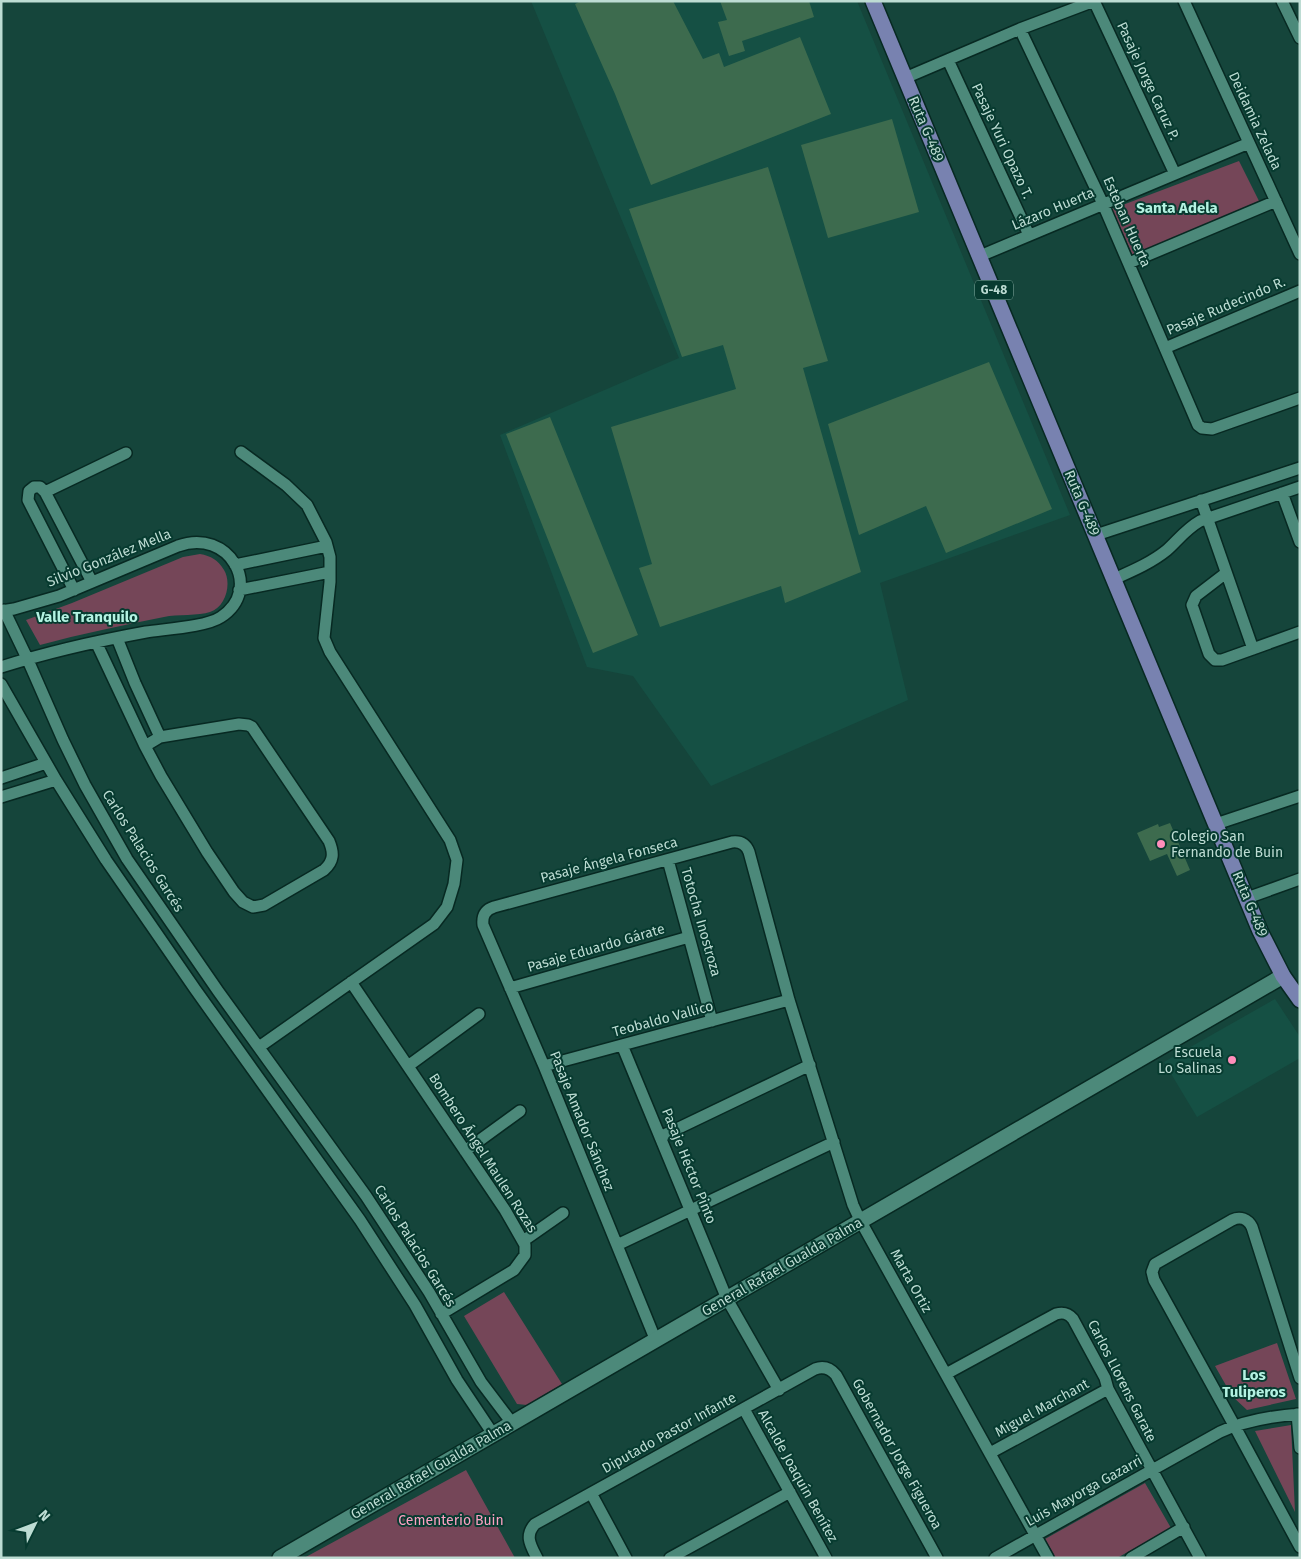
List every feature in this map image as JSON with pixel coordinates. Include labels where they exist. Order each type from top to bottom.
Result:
[{"type":"main road","name":"Ruta G-489","points":[[873,1],[1270,952],[1291,980],[1300,1000]]},
{"type":"main road","name":"General Rafael Gualda Palma","points":[[280,1558],[656,1341],[860,1220],[1291,980]]},
{"type":"street","points":[[905,78],[1020,29],[1094,1]]},
{"type":"street","name":"Pasaje Jorge Caruz P.","points":[[1094,1],[1175,174]]},
{"type":"street","name":"Deidamia Zelada","points":[[1184,1],[1300,254]]},
{"type":"street","points":[[1282,1],[1300,38]]},
{"type":"street","name":"Esteban Huerta","points":[[1020,29],[1103,204],[1195,421],[1202,428],[1212,429],[1300,398]]},
{"type":"street","name":"Pasaje Yuri Opazo T.","points":[[948,60],[1029,235]]},
{"type":"street","name":"Lázaro Huerta","points":[[980,256],[1249,143]]},
{"type":"street","points":[[1129,263],[1276,201]]},
{"type":"street","name":"Pasaje Rudecindo R.","points":[[1165,348],[1300,291]]},
{"type":"street","points":[[241,452],[286,485],[307,505],[327,546],[330,557],[324,638],[330,652],[450,840],[457,860],[454,884],[447,907],[434,924],[259,1047]]},
{"type":"street","points":[[45,492],[126,453]]},
{"type":"street","points":[[1096,535],[1300,468]]},
{"type":"street","points":[[74,590],[28,500],[28,491],[34,487],[40,487],[45,492],[92,582]]},
{"type":"street","points":[[1114,580],[1151,561],[1168,549],[1192,525],[1300,487]]},
{"type":"street","points":[[1282,493],[1300,542]]},
{"type":"street","points":[[1201,500],[1253,649]]},
{"type":"street","name":"Silvio González Mella","points":[[3,611],[44,601],[192,542],[218,546],[230,556],[235,565]]},
{"type":"street","points":[[1,667],[27,658],[96,642],[202,624],[215,620],[234,605],[239,590],[238,573],[235,565],[327,546]]},
{"type":"street","points":[[239,590],[330,572]]},
{"type":"street","points":[[1226,573],[1196,596],[1192,605],[1209,654],[1215,660],[1222,660],[1300,632]]},
{"type":"street","name":"Carlos Palacios Garcés","points":[[3,611],[27,658],[63,740],[105,823],[149,893],[366,1196],[408,1259],[481,1382],[512,1423]]},
{"type":"street","points":[[117,638],[160,737]]},
{"type":"street","points":[[96,642],[146,746],[166,784],[234,892],[247,905],[253,907],[264,905],[324,870],[329,865],[333,858],[329,841],[252,727],[239,724],[160,737],[146,746]]},
{"type":"street","points":[[1,684],[56,780],[131,898],[370,1234],[457,1380],[493,1434]]},
{"type":"street","points":[[1,778],[46,763]]},
{"type":"street","points":[[1,797],[56,780]]},
{"type":"street","points":[[1216,824],[1300,796]]},
{"type":"street","name":"Pasaje Ángela Fonseca","points":[[484,914],[494,907],[732,842],[743,843]]},
{"type":"street","name":"Marta Ortiz","points":[[743,843],[749,852],[789,1000],[853,1205],[1048,1558]]},
{"type":"street","name":"Totocha Inostroza","points":[[668,860],[712,1021]]},
{"type":"street","points":[[1247,898],[1300,879]]},
{"type":"street","name":"Pasaje Amador Sánchez","points":[[484,914],[483,925],[544,1066],[656,1341]]},
{"type":"street","name":"Pasaje Eduardo Gárate","points":[[510,988],[690,938]]},
{"type":"street","name":"Bombero Ángel Maulen Rozas","points":[[351,982],[505,1210],[525,1245],[525,1255],[514,1270],[441,1314]]},
{"type":"street","name":"Teobaldo Vallico","points":[[544,1066],[789,1000]]},
{"type":"street","points":[[408,1066],[480,1014]]},
{"type":"street","name":"Pasaje Héctor Pinto","points":[[622,1045],[727,1299],[779,1390]]},
{"type":"street","points":[[660,1137],[810,1065]]},
{"type":"street","points":[[273,1099],[288,1088]]},
{"type":"street","points":[[465,1151],[520,1111]]},
{"type":"street","points":[[617,1245],[834,1142]]},
{"type":"street","points":[[523,1241],[563,1213]]},
{"type":"street","points":[[1299,1542],[1154,1280],[1152,1276],[1153,1268],[1160,1261],[1236,1218],[1248,1221],[1252,1227],[1300,1378]]},
{"type":"street","name":"Carlos Llorens Garate","points":[[946,1374],[1056,1314],[1068,1315],[1073,1319],[1105,1378],[1108,1389],[1200,1558]]},
{"type":"street","name":"Diputado Pastor Infante","points":[[537,1558],[529,1541],[530,1532],[535,1524],[815,1369],[826,1368]]},
{"type":"street","name":"Gobernador Jorge Figueroa","points":[[826,1368],[836,1375],[937,1558]]},
{"type":"street","name":"Miguel Marchant","points":[[990,1453],[1108,1389]]},
{"type":"street","name":"Alcalde Joaquín Benítez","points":[[744,1409],[826,1558]]},
{"type":"street","points":[[1298,1414],[1300,1448]]},
{"type":"street","name":"Luis Mayorga Gazarri","points":[[995,1558],[1234,1425],[1298,1414]]},
{"type":"street","points":[[670,1558],[790,1492]]},
{"type":"street","points":[[591,1493],[626,1558]]},
{"type":"street","points":[[1130,1558],[1184,1527]]},
{"type":"shaded area","points":[[531,1],[857,1],[1070,515],[880,583],[908,700],[711,786],[633,676],[587,667],[500,435],[679,358]]},
{"type":"shaded area","name":"Escuela Lo Salinas","points":[[1275,999],[1300,1037],[1300,1058],[1197,1117],[1164,1062]]},
{"type":"green space","points":[[1239,161],[1260,203],[1133,256],[1112,209]]},
{"type":"green space","points":[[200,554],[217,561],[226,575],[227,588],[224,600],[216,609],[210,612],[164,617],[40,645],[26,620],[183,557]]},
{"type":"green space","points":[[504,1292],[562,1384],[527,1405],[517,1404],[464,1316]]},
{"type":"green space","points":[[1277,1343],[1296,1399],[1247,1410],[1232,1396],[1215,1366]]},
{"type":"green space","points":[[1291,1425],[1295,1512],[1255,1431]]},
{"type":"green space","name":"Cementerio Buin","points":[[466,1470],[515,1558],[304,1558]]},
{"type":"green space","points":[[1145,1483],[1171,1528],[1117,1558],[1056,1558],[1045,1539]]},
{"type":"building","points":[[581,1],[673,1],[703,59],[719,53],[724,67],[800,37],[831,114],[651,185],[615,94],[575,4]]},
{"type":"building","points":[[720,1],[809,1],[814,17],[742,41],[745,51],[729,56],[718,22],[727,20]]},
{"type":"building","points":[[892,119],[919,212],[828,238],[801,145]]},
{"type":"building","points":[[768,167],[828,361],[803,368],[861,572],[785,603],[781,586],[660,627],[639,568],[652,564],[611,427],[736,389],[723,345],[682,357],[629,209]]},
{"type":"building","points":[[989,362],[1052,509],[946,553],[926,506],[859,535],[828,424]]},
{"type":"building","points":[[550,417],[638,635],[593,653],[506,434]]},
{"type":"building","name":"Colegio San Fernando de Buin","points":[[1170,823],[1190,870],[1177,876],[1167,854],[1150,861],[1137,833],[1158,824],[1159,827]]},
{"type":"place","name":"Colegio San Fernando de Buin","points":[[1161,844]]},
{"type":"place","name":"Escuela Lo Salinas","points":[[1232,1060]]},
{"type":"district","name":"Santa Adela","points":[[1177,208]]},
{"type":"district","name":"Valle Tranquilo","points":[[87,617]]},
{"type":"district","name":"Los Tuliperos","points":[[1254,1384]]}]
